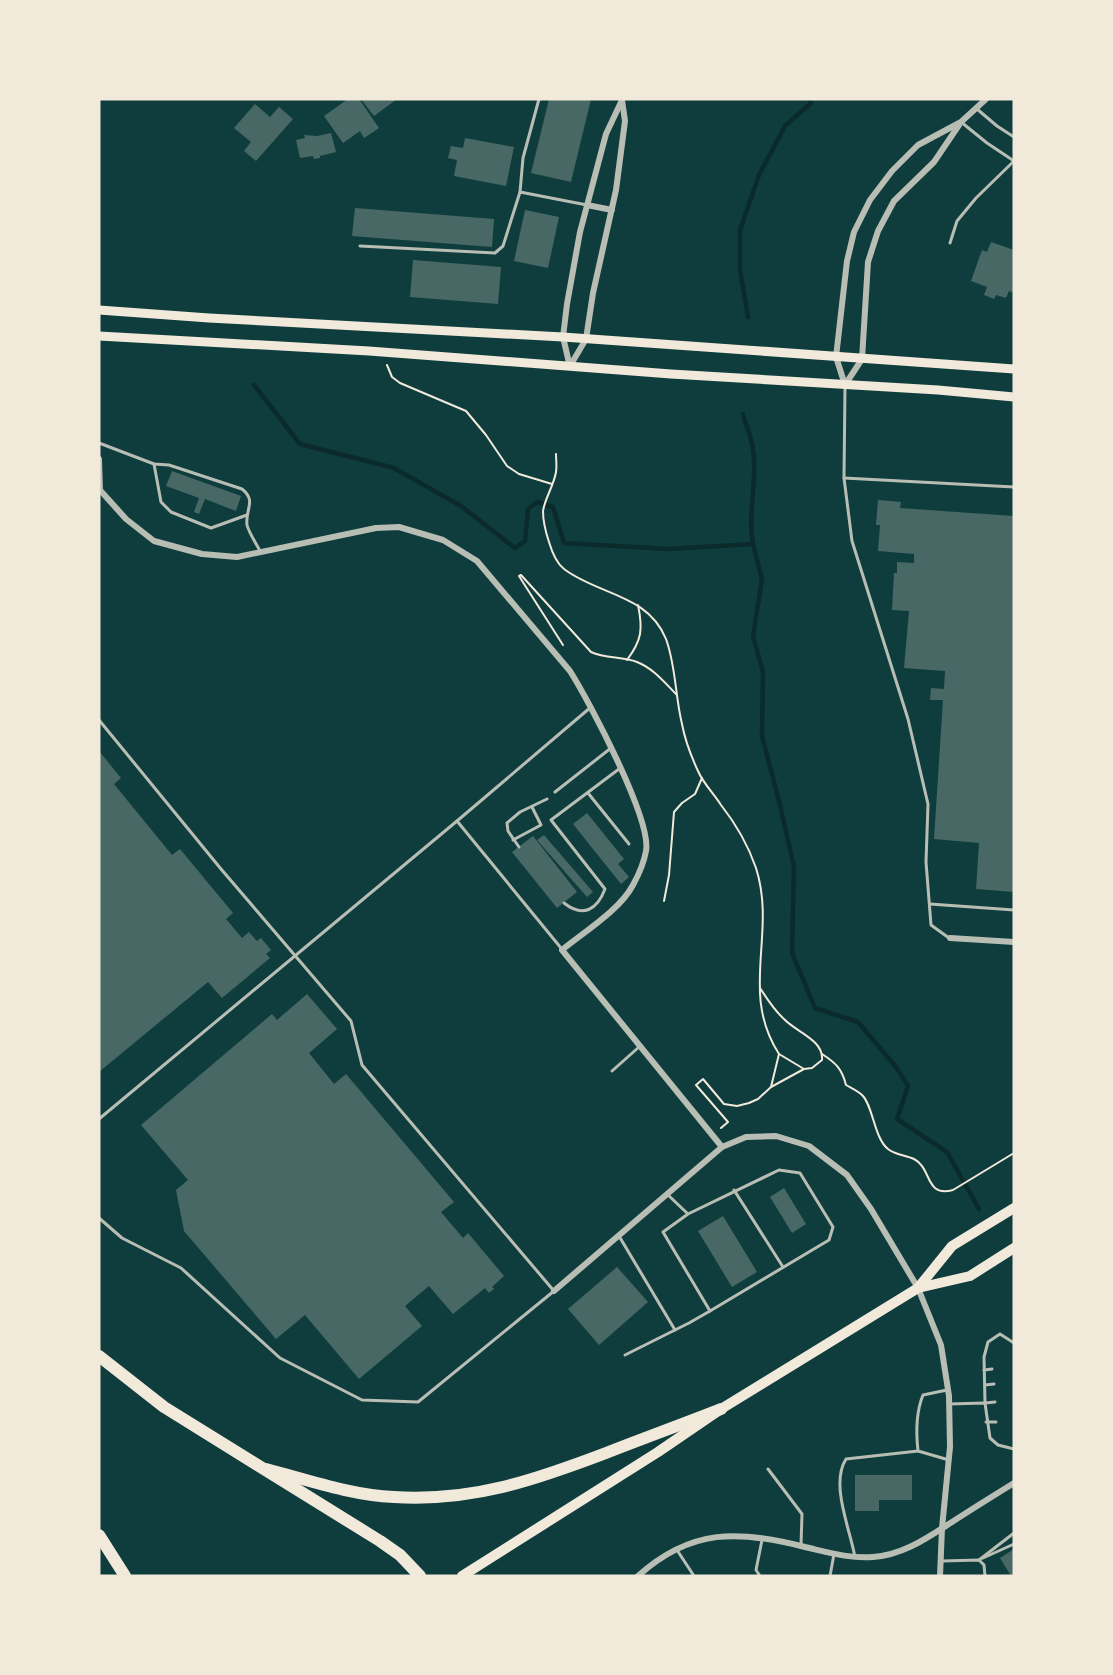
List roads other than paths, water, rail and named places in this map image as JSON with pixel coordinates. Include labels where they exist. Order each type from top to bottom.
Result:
[{"type":"highway","points":[[918,1288],[952,1246],[1014,1208]]},
{"type":"highway","points":[[462,1576],[628,1472],[721,1409],[918,1288],[970,1276],[1014,1248]]},
{"type":"highway","points":[[99,1356],[164,1407],[380,1541],[400,1555],[420,1576]]},
{"type":"highway","points":[[266,1469],[345,1490],[393,1497],[438,1498],[494,1490],[551,1473],[721,1409]]},
{"type":"highway","points":[[99,1535],[125,1576]]},
{"type":"main road","points":[[99,310],[586,339],[1014,369]]},
{"type":"main road","points":[[99,336],[380,352],[1014,397]]},
{"type":"street","points":[[570,367],[563,338],[578,242],[606,134],[622,99]]},
{"type":"street","points":[[570,367],[586,339],[593,292],[612,210],[625,121],[622,99]]},
{"type":"street","points":[[845,385],[836,357],[847,261],[854,232],[870,200],[892,171],[918,145],[961,122],[986,99]]},
{"type":"street","points":[[845,385],[862,359],[868,262],[878,231],[894,201],[934,162],[961,122]]},
{"type":"street","points":[[587,205],[612,210]]},
{"type":"street","points":[[99,459],[99,490],[126,519],[154,541],[202,554],[237,557],[376,528],[399,527],[443,540],[477,561],[563,662],[582,690],[621,768],[642,818],[647,850],[633,886],[617,906],[562,950],[722,1147]]},
{"type":"street","points":[[950,938],[1014,942]]},
{"type":"street","points":[[554,1291],[722,1147],[746,1137],[776,1136],[809,1146],[847,1175],[871,1209],[918,1288],[941,1345],[949,1404],[949,1460],[940,1576]]},
{"type":"street","points":[[638,1576],[677,1549],[697,1540],[721,1535],[762,1538],[855,1557],[873,1557],[904,1550],[921,1542],[1014,1483]]},
{"type":"lane","points":[[360,246],[495,253],[503,246],[520,192],[523,158],[539,99]]},
{"type":"lane","points":[[977,109],[1014,137]]},
{"type":"lane","points":[[950,243],[957,221],[976,198],[1014,161],[961,122]]},
{"type":"lane","points":[[520,192],[587,205]]},
{"type":"lane","points":[[845,385],[844,478],[852,541],[908,719],[928,804],[926,862],[931,925],[950,938]]},
{"type":"lane","points":[[99,443],[154,464],[169,465],[242,489],[249,494],[248,525],[260,553]]},
{"type":"lane","points":[[154,464],[161,502],[171,512],[211,528],[247,515]]},
{"type":"lane","points":[[844,478],[1014,487]]},
{"type":"lane","points":[[99,1119],[591,707]]},
{"type":"lane","points":[[99,720],[351,1021],[362,1065],[554,1291],[418,1402],[362,1400],[280,1358],[181,1269],[122,1238],[99,1218]]},
{"type":"lane","points":[[555,792],[611,748]]},
{"type":"lane","points":[[564,903],[573,910],[581,912],[596,905],[605,890],[551,820],[621,768]]},
{"type":"lane","points":[[588,793],[629,844]]},
{"type":"lane","points":[[519,847],[508,831],[507,823],[520,812],[547,799]]},
{"type":"lane","points":[[513,840],[541,825],[532,807]]},
{"type":"lane","points":[[457,821],[562,950]]},
{"type":"lane","points":[[930,904],[1014,910]]},
{"type":"lane","points":[[612,1071],[639,1047]]},
{"type":"lane","points":[[625,1355],[710,1311],[829,1240],[833,1227],[800,1173],[779,1170],[688,1214],[663,1232],[710,1311]]},
{"type":"lane","points":[[735,1190],[783,1267]]},
{"type":"lane","points":[[668,1195],[688,1214]]},
{"type":"lane","points":[[619,1236],[675,1330]]},
{"type":"lane","points":[[1014,1343],[1000,1334],[988,1342],[984,1357],[986,1422],[990,1438],[998,1445],[1014,1449]]},
{"type":"lane","points":[[984,1370],[992,1370]]},
{"type":"lane","points":[[985,1385],[993,1384]]},
{"type":"lane","points":[[918,1451],[918,1406],[923,1395],[948,1390]]},
{"type":"lane","points":[[949,1404],[995,1402]]},
{"type":"lane","points":[[986,1422],[996,1422]]},
{"type":"lane","points":[[855,1557],[852,1537],[843,1513],[839,1469],[846,1459],[918,1451],[949,1460]]},
{"type":"lane","points":[[768,1469],[802,1514],[801,1545]]},
{"type":"lane","points":[[979,1560],[1014,1533]]},
{"type":"lane","points":[[760,1576],[756,1570],[762,1538]]},
{"type":"lane","points":[[940,1561],[979,1560],[1014,1544]]},
{"type":"lane","points":[[677,1549],[694,1576]]},
{"type":"lane","points":[[830,1576],[834,1553]]},
{"type":"lane","points":[[979,1560],[984,1565],[985,1576]]},
{"type":"waterway","points":[[748,317],[740,270],[740,230],[759,175],[785,126],[810,104],[811,99]]},
{"type":"waterway","points":[[254,385],[300,444],[394,468],[461,506],[515,548],[525,541],[528,509],[537,502],[553,507],[564,543],[669,549],[753,544],[762,579],[753,636],[763,672],[762,736],[794,867],[792,953],[815,1008],[858,1022],[896,1067],[908,1086],[897,1119],[947,1152],[979,1209]]},
{"type":"waterway","points":[[743,414],[754,462],[751,521],[753,544]]}]
